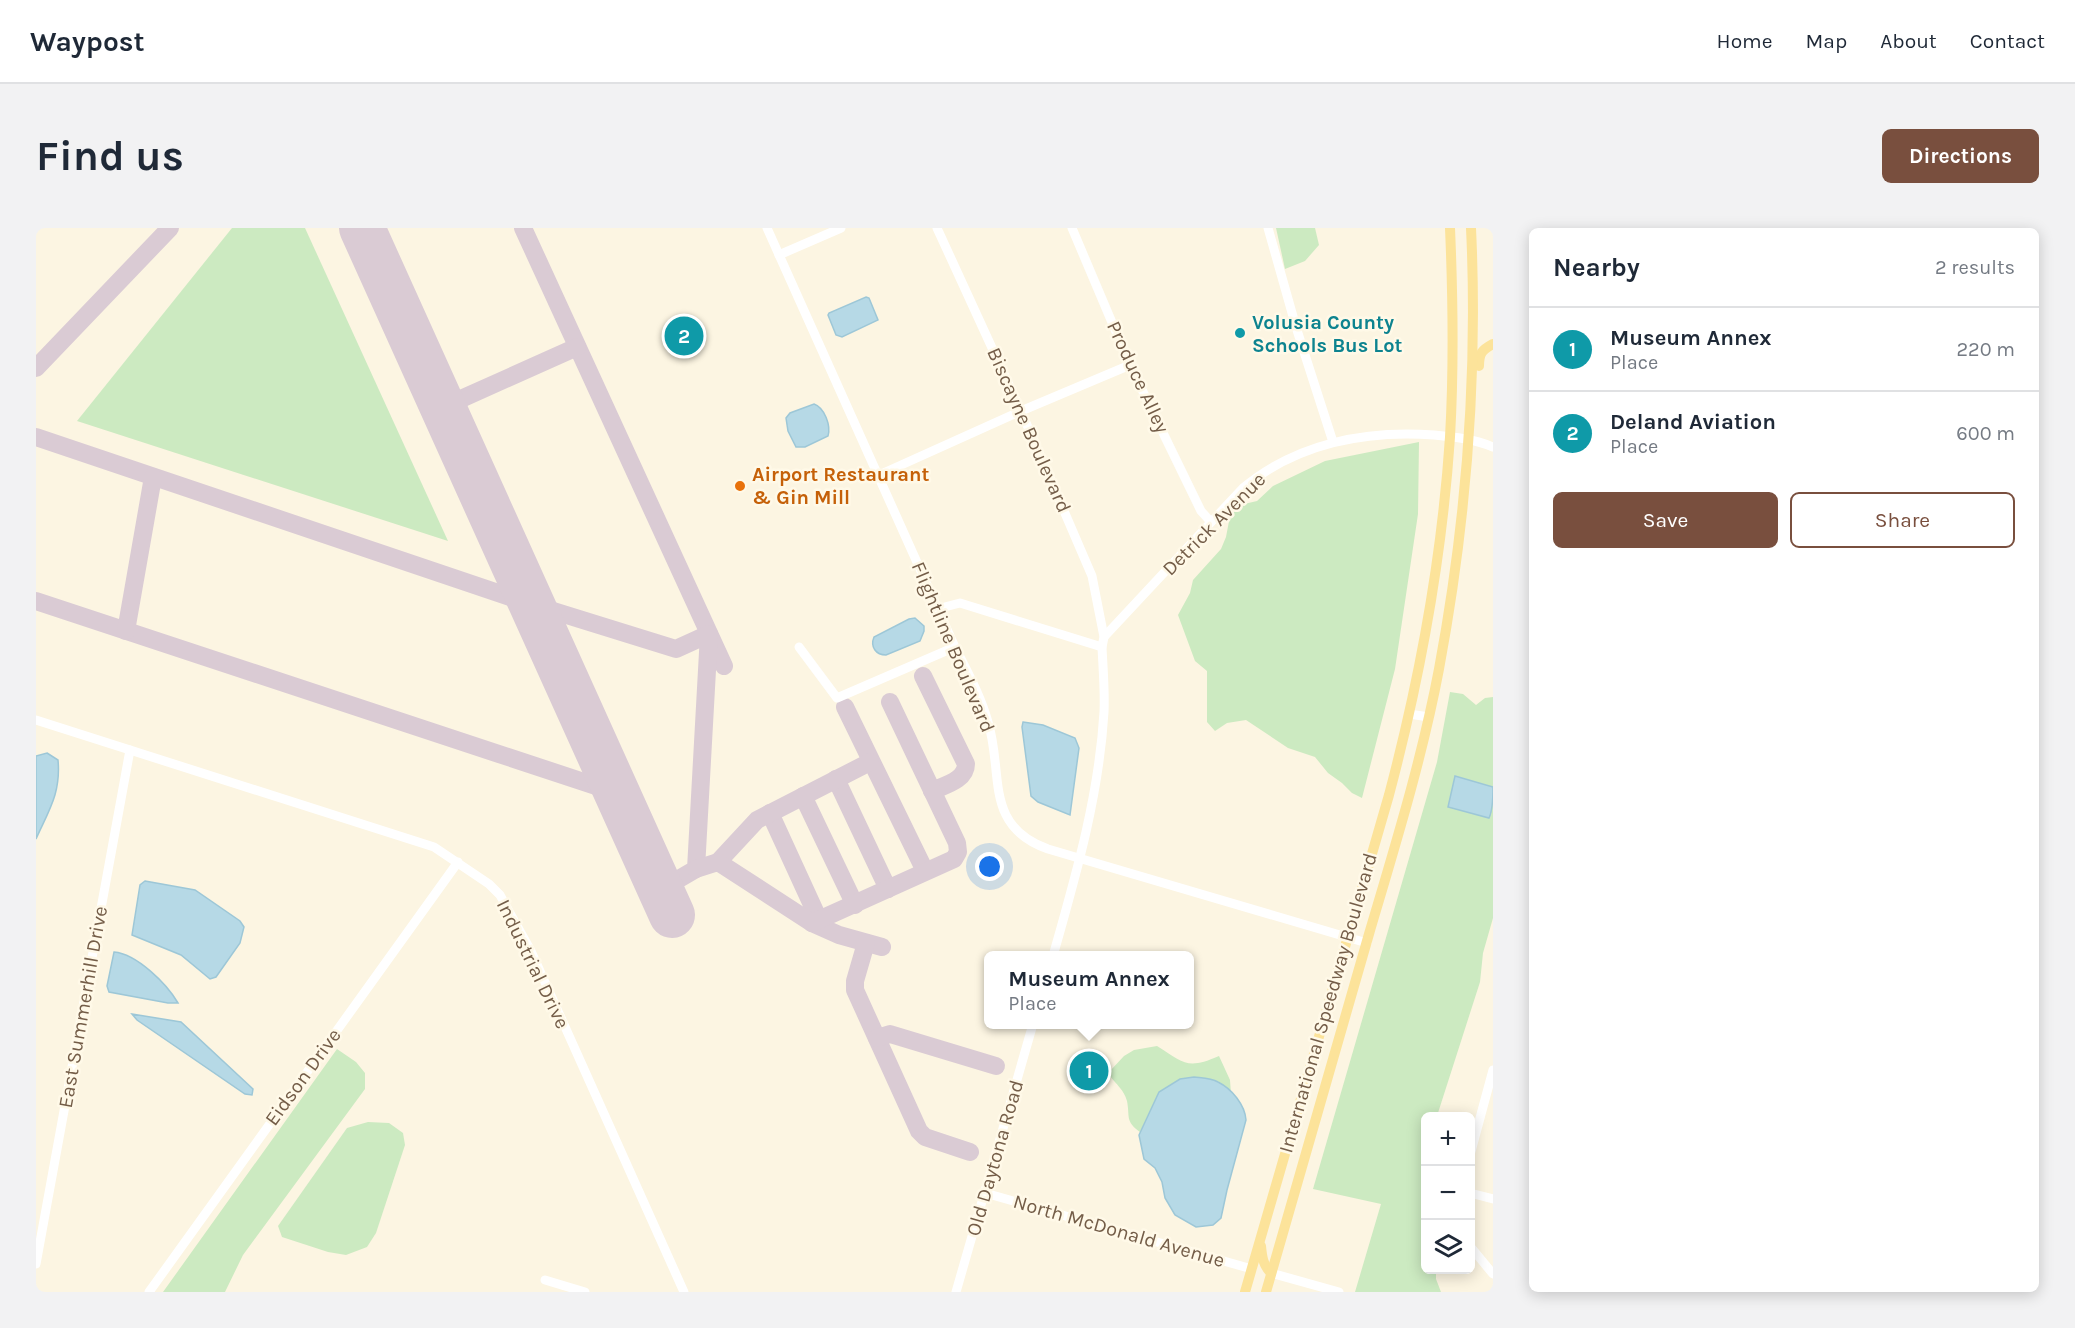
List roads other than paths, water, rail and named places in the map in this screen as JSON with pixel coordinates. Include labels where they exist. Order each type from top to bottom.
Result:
[{"type":"main road","name":"International Speedway Boulevard","points":[[1245,1292],[1389,795],[1409,714],[1434,578],[1450,437],[1453,315],[1450,228]]},
{"type":"main road","name":"International Speedway Boulevard","points":[[1264,1292],[1411,791],[1429,717],[1454,581],[1469,439],[1473,325],[1471,228]]},
{"type":"main road","points":[[1473,325],[1479,336],[1493,344]]},
{"type":"main road","points":[[1470,416],[1478,397],[1479,355],[1482,350],[1493,344]]},
{"type":"main road","points":[[1260,1240],[1262,1258],[1265,1267],[1271,1273]]},
{"type":"main road","points":[[1252,1269],[1261,1282],[1264,1292]]},
{"type":"street","name":"Flightline Boulevard","points":[[767,228],[937,609],[973,683],[988,721],[993,743],[998,793],[1010,823],[1036,844],[1366,943]]},
{"type":"street","points":[[780,255],[841,228]]},
{"type":"street","name":"Biscayne Boulevard","points":[[937,228],[1022,411],[1092,576],[1104,637]]},
{"type":"street","name":"Produce Alley","points":[[1072,228],[1130,365],[1201,511],[1211,522]]},
{"type":"street","points":[[1268,228],[1296,327],[1333,442]]},
{"type":"street","points":[[879,475],[1130,365]]},
{"type":"street","name":"Detrick Avenue","points":[[1104,637],[1244,488],[1260,474],[1294,456],[1333,442],[1366,435],[1408,433],[1469,439],[1493,447]]},
{"type":"street","points":[[937,609],[960,603],[1102,647]]},
{"type":"street","points":[[1054,951],[1090,818],[1104,712],[1102,647],[1104,637]]},
{"type":"street","points":[[799,646],[837,698],[955,647]]},
{"type":"street","points":[[1409,714],[1429,717]]},
{"type":"street","name":"Industrial Drive","points":[[36,720],[434,847],[489,884],[508,908],[531,951],[684,1292]]},
{"type":"street","name":"East Summerhill Drive","points":[[36,1264],[130,750]]},
{"type":"street","name":"Eidson Drive","points":[[149,1292],[458,862]]},
{"type":"street","name":"Old Daytona Road","points":[[956,1292],[1032,1029]]},
{"type":"street","points":[[1475,1135],[1493,1070]]},
{"type":"street","points":[[1481,1112],[1493,1115]]},
{"type":"street","name":"North McDonald Avenue","points":[[985,1193],[1252,1269]]},
{"type":"street","points":[[1475,1195],[1493,1200]]},
{"type":"street","points":[[1475,1252],[1493,1274]]},
{"type":"street","points":[[1271,1273],[1338,1292]]},
{"type":"street","points":[[545,1280],[585,1292]]},
{"type":"water","points":[[866,297],[869,298],[878,320],[842,337],[836,335],[829,313]]},
{"type":"water","points":[[814,404],[821,409],[826,418],[829,427],[828,436],[805,447],[796,447],[788,431],[786,418],[790,413]]},
{"type":"water","points":[[915,618],[924,626],[920,641],[886,655],[879,654],[875,650],[874,637]]},
{"type":"water","points":[[1023,722],[1043,725],[1075,738],[1079,748],[1070,815],[1038,802],[1031,796]]},
{"type":"water","points":[[47,753],[58,760],[58,782],[53,801],[36,839],[36,756]]},
{"type":"water","points":[[1455,776],[1493,787],[1489,818],[1448,807]]},
{"type":"water","points":[[145,881],[195,890],[240,921],[244,927],[240,943],[216,977],[210,979],[181,955],[132,935],[140,885]]},
{"type":"water","points":[[114,952],[132,958],[150,971],[167,987],[178,1003],[109,992],[107,986]]},
{"type":"water","points":[[132,1014],[181,1022],[253,1089],[252,1095],[245,1094],[137,1020]]},
{"type":"water","points":[[1194,1077],[1218,1082],[1228,1089],[1240,1103],[1246,1120],[1221,1218],[1213,1225],[1196,1227],[1175,1215],[1165,1198],[1162,1182],[1155,1168],[1144,1159],[1139,1135],[1159,1092],[1180,1079]]},
{"type":"place","name":"Volusia County Schools Bus Lot","points":[[1240,333]]},
{"type":"place","name":"Deland Aviation","points":[[684,336]]},
{"type":"place","name":"Airport Restaurant & Gin Mill","points":[[740,486]]},
{"type":"place","name":"Museum Annex","points":[[1089,1071]]}]
